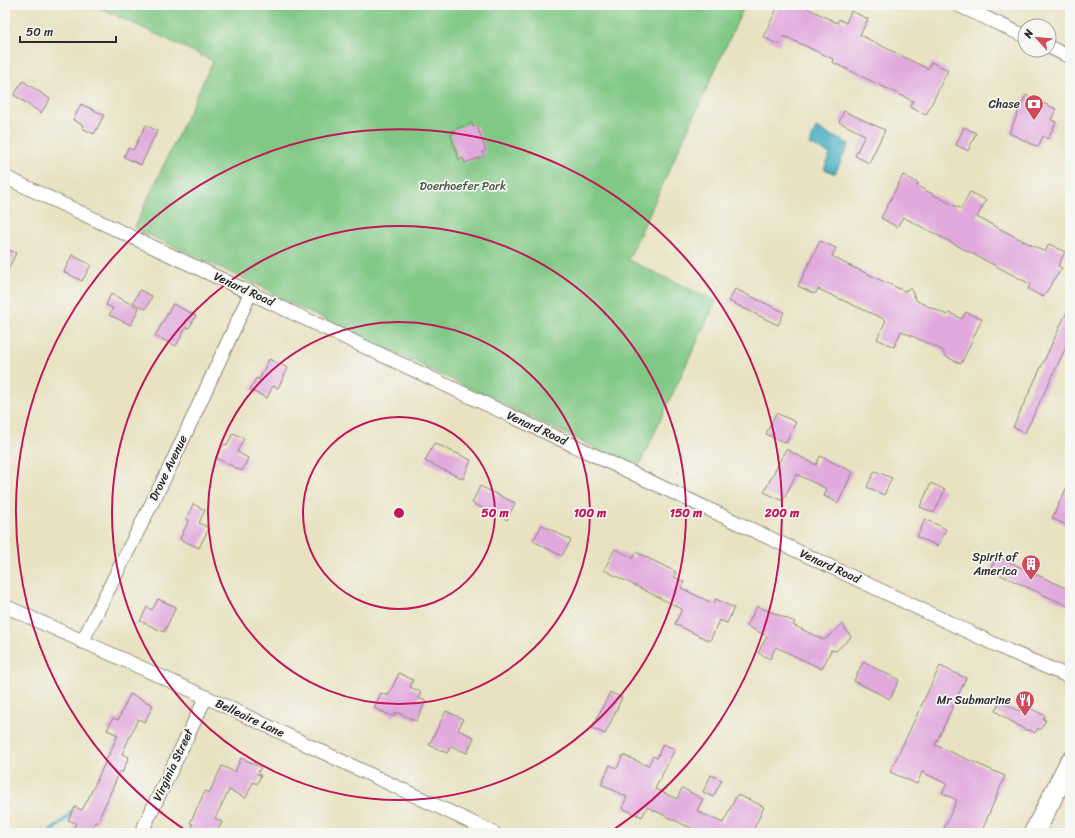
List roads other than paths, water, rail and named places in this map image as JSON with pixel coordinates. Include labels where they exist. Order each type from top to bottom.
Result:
[{"type":"main road","points":[[1034,833],[1070,762]]},
{"type":"street","points":[[958,5],[1017,32]]},
{"type":"street","points":[[1057,51],[1070,57]]},
{"type":"street","name":"Venard Road","points":[[5,177],[1003,648],[1070,676]]},
{"type":"street","name":"Drove Avenue","points":[[82,642],[171,465],[251,292]]},
{"type":"street","name":"Belleaire Lane","points":[[5,606],[206,697],[494,833]]},
{"type":"street","name":"Virginia Street","points":[[141,833],[206,697]]},
{"type":"water","points":[[816,128],[849,144],[835,174],[824,169],[830,154],[809,144]]},
{"type":"waterway","points":[[49,833],[69,816],[70,812]]},
{"type":"place","name":"Chase","points":[[1034,121]]},
{"type":"place","name":"Spirit of America","points":[[1031,581]]},
{"type":"place","name":"Mr Submarine","points":[[1025,717]]},
{"type":"park label","name":"Doerhoefer Park","points":[[463,186]]}]
